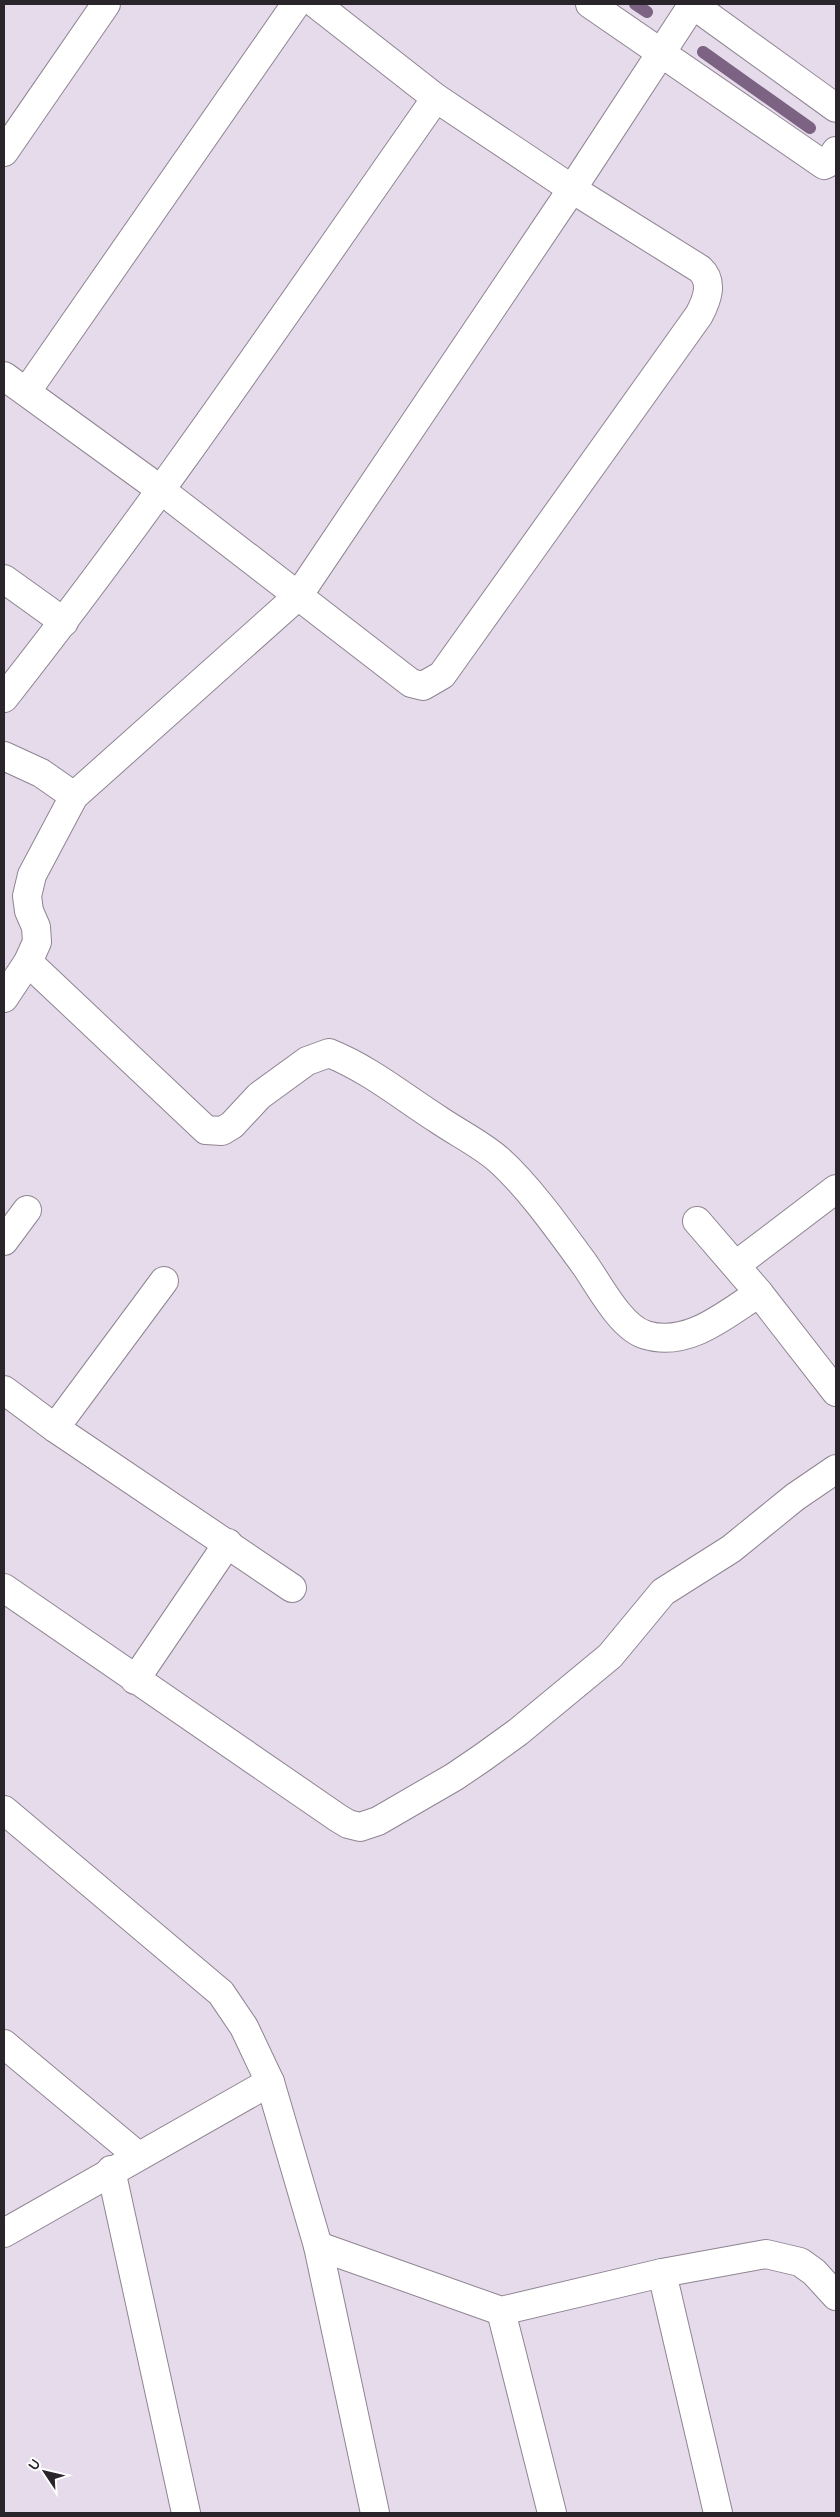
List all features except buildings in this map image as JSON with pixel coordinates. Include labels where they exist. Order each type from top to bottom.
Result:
[{"type":"street","points":[[4,152],[106,4]]},
{"type":"street","points":[[27,391],[296,4]]},
{"type":"street","points":[[4,376],[161,490],[411,683],[423,686],[442,675],[699,315],[708,292],[705,275],[700,269],[572,189],[436,98],[316,4]]},
{"type":"street","points":[[590,4],[824,165],[828,163],[836,151]]},
{"type":"street","points":[[4,998],[35,949],[37,934],[29,911],[29,888],[38,864],[74,796],[298,596],[572,189],[693,4],[836,108]]},
{"type":"street","points":[[4,698],[64,622],[161,490],[436,98]]},
{"type":"street","points":[[4,579],[64,622]]},
{"type":"street","points":[[4,756],[41,773],[74,796]]},
{"type":"street","points":[[28,962],[206,1130],[222,1131],[232,1125],[259,1096],[307,1062],[330,1053],[361,1068],[498,1159],[533,1198],[584,1264],[612,1306],[627,1322],[644,1335],[662,1338],[681,1336],[716,1322],[759,1293]]},
{"type":"street","points":[[736,1266],[836,1189]]},
{"type":"street","points":[[4,1241],[27,1210]]},
{"type":"street","points":[[697,1221],[759,1293],[836,1392]]},
{"type":"street","points":[[55,1428],[164,1281]]},
{"type":"street","points":[[4,1390],[55,1428],[292,1588]]},
{"type":"street","points":[[4,1588],[338,1818],[348,1824],[364,1826],[378,1822],[454,1777],[518,1732],[610,1656],[663,1592],[731,1549],[795,1497],[836,1469]]},
{"type":"street","points":[[135,1680],[228,1544]]},
{"type":"street","points":[[4,1810],[221,1993],[244,2026],[270,2082],[318,2246],[374,2513]]},
{"type":"street","points":[[4,2044],[137,2155]]},
{"type":"street","points":[[4,2233],[137,2155],[270,2082]]},
{"type":"street","points":[[111,2170],[186,2513]]},
{"type":"street","points":[[318,2246],[501,2312],[662,2273],[766,2254],[782,2256],[800,2262],[814,2272],[836,2296]]},
{"type":"street","points":[[662,2273],[718,2513]]},
{"type":"street","points":[[501,2312],[552,2513]]},
{"type":"waterway","points":[[635,4],[647,12]]},
{"type":"waterway","points":[[703,52],[810,128]]}]
